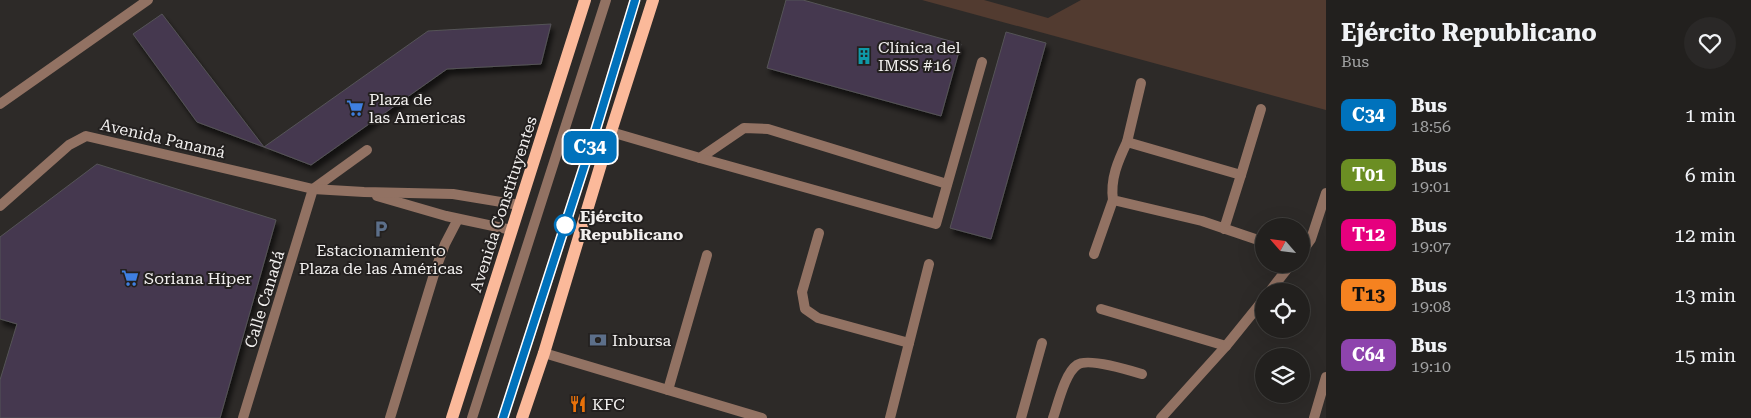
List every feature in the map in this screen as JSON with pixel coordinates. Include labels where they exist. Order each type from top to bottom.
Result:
[{"type":"main road","name":"Avenida Constituyentes","points":[[452,418],[585,0]]},
{"type":"main road","points":[[522,418],[544,353],[653,0]]},
{"type":"street","points":[[0,104],[148,0]]},
{"type":"street","points":[[472,418],[606,0]]},
{"type":"street","points":[[504,418],[635,0]]},
{"type":"street","points":[[611,132],[936,224],[982,62]]},
{"type":"street","points":[[1094,254],[1113,200],[1113,179],[1117,163],[1127,142],[1141,83]]},
{"type":"street","points":[[1224,229],[1261,109]]},
{"type":"street","points":[[700,158],[744,128],[768,129],[947,184]]},
{"type":"street","name":"Avenida Panamá","points":[[0,206],[68,145],[86,136],[313,189],[364,192]]},
{"type":"street","points":[[1127,142],[1241,175]]},
{"type":"street","points":[[313,189],[367,150]]},
{"type":"street","name":"Calle Canadá","points":[[243,418],[313,189]]},
{"type":"street","points":[[364,192],[453,194],[519,205]]},
{"type":"street","points":[[364,192],[458,219],[512,230]]},
{"type":"street","points":[[1310,240],[1326,192]]},
{"type":"street","points":[[1113,200],[1202,221],[1255,239]]},
{"type":"street","points":[[390,418],[434,271],[458,219]]},
{"type":"street","points":[[819,233],[802,292],[805,309],[818,318],[909,344]]},
{"type":"street","points":[[668,390],[707,255]]},
{"type":"street","points":[[890,418],[929,264]]},
{"type":"street","points":[[1276,283],[1284,273]]},
{"type":"street","points":[[1101,309],[1226,346]]},
{"type":"street","points":[[1161,418],[1226,346],[1255,310]]},
{"type":"street","points":[[1021,418],[1042,343]]},
{"type":"street","points":[[544,353],[762,418]]},
{"type":"street","points":[[1053,418],[1068,374],[1077,364],[1087,362],[1142,374]]},
{"type":"street","points":[[1314,418],[1326,376]]},
{"type":"shaded area","points":[[922,0],[984,0],[1048,18],[1081,0],[1326,0],[1326,110]]},
{"type":"building","name":"Clínica del IMSS #16","points":[[786,0],[803,0],[961,44],[941,116],[767,68]]},
{"type":"building","points":[[162,14],[264,147],[197,122],[133,34]]},
{"type":"building","name":"Plaza de las Americas","points":[[551,24],[541,64],[447,69],[311,165],[264,147],[428,31]]},
{"type":"building","points":[[1006,32],[1046,43],[991,239],[950,228]]},
{"type":"building","name":"Soriana Híper","points":[[97,164],[276,220],[220,418],[0,418],[0,380],[17,324],[0,319],[0,237]]},
{"type":"bus line","name":"C34","points":[[503,418],[592,142],[635,0]]},
{"type":"place","name":"Clínica del IMSS #16","points":[[864,56]]},
{"type":"place","name":"Plaza de las Americas","points":[[355,108]]},
{"type":"place","name":"Ejército Republicano","points":[[565,225]]},
{"type":"place","name":"Estacionamiento Plaza de las Américas","points":[[381,229]]},
{"type":"place","name":"Soriana Híper","points":[[130,278]]},
{"type":"place","name":"Inbursa","points":[[598,340]]},
{"type":"place","name":"KFC","points":[[578,404]]}]
